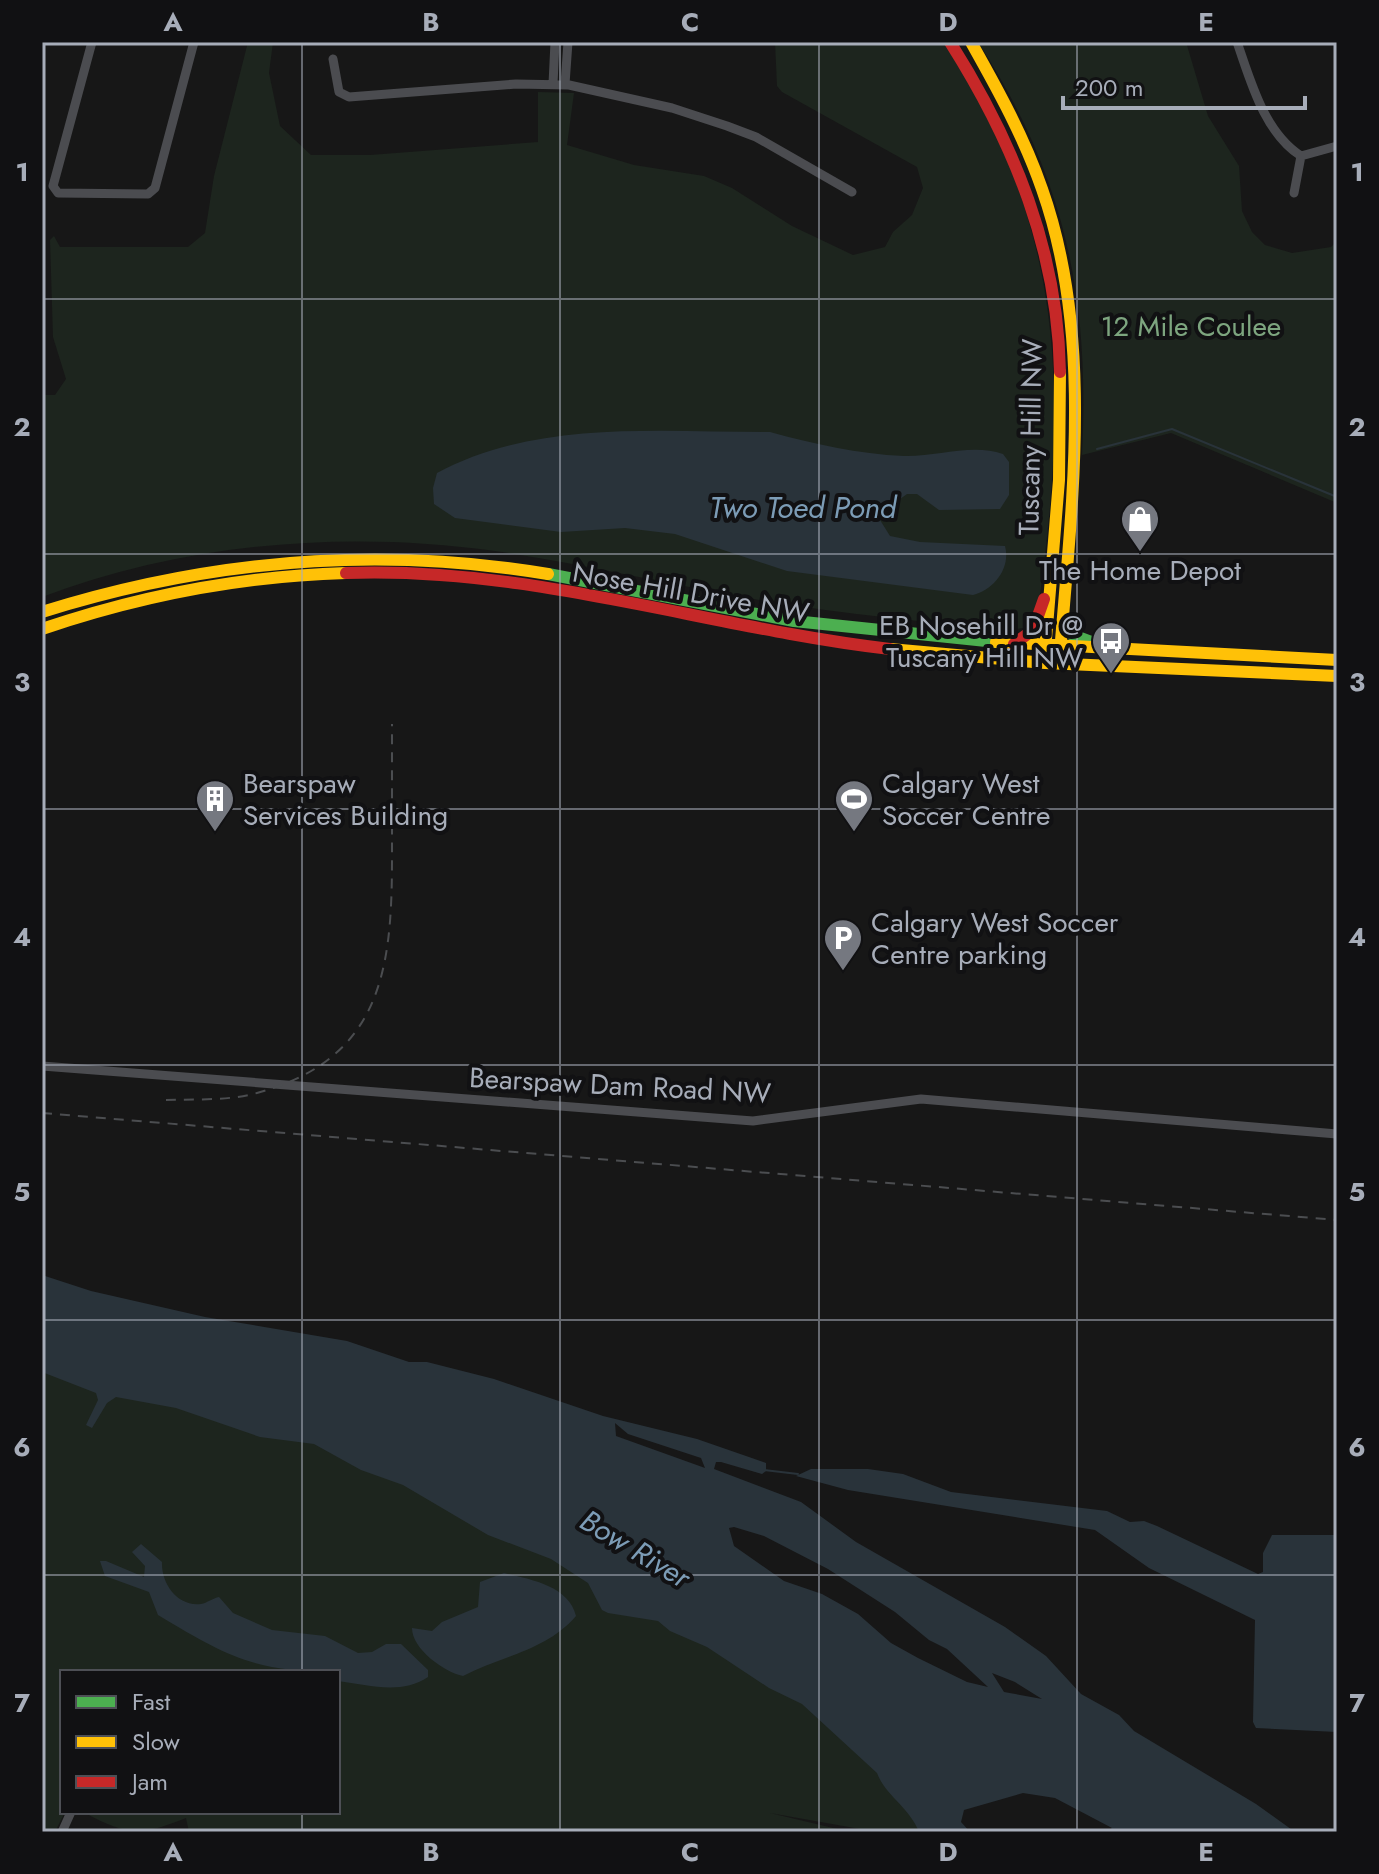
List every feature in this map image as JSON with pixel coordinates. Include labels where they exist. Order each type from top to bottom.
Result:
[{"type":"street","points":[[92,42],[53,186],[58,193],[148,194],[155,188],[194,42]]},
{"type":"street","points":[[555,42],[559,84]]},
{"type":"street","points":[[559,84],[568,42]]},
{"type":"street","name":"Tuscany Hill NW","points":[[950,42],[990,109],[1019,170],[1038,226],[1051,279],[1058,335],[1060,412],[1044,663]]},
{"type":"street","name":"Tuscany Hill NW","points":[[971,42],[995,81],[1035,166],[1057,232],[1069,294],[1076,409],[1059,664]]},
{"type":"street","points":[[1237,42],[1262,109],[1282,140],[1301,156]]},
{"type":"street","points":[[333,59],[339,92],[349,97],[559,84],[672,108],[741,131],[852,192]]},
{"type":"street","points":[[1301,156],[1337,146]]},
{"type":"street","points":[[1294,193],[1301,156]]},
{"type":"street","name":"Nose Hill Drive NW","points":[[42,612],[136,584],[222,568],[302,559],[389,557],[529,571],[828,626],[1045,647],[1337,660]]},
{"type":"street","name":"Nose Hill Drive NW","points":[[42,629],[148,598],[236,581],[319,574],[413,574],[532,587],[840,643],[1059,664],[1337,676]]},
{"type":"street","points":[[1014,644],[1033,630],[1049,576]]},
{"type":"street","points":[[1063,620],[1069,631],[1084,641],[1148,653]]},
{"type":"street","name":"Bearspaw Dam Road NW","points":[[42,1066],[753,1121],[921,1099],[1337,1134]]},
{"type":"green space","points":[[248,42],[273,42],[269,73],[280,126],[311,155],[370,155],[538,142],[538,92],[574,93],[567,145],[634,165],[704,176],[732,188],[792,226],[853,255],[885,247],[893,232],[912,215],[923,188],[917,167],[782,92],[777,86],[775,42],[943,42],[984,110],[1014,178],[1035,246],[1048,315],[1054,385],[1053,457],[1038,609],[1023,628],[1009,630],[938,623],[762,600],[495,551],[381,542],[323,542],[208,553],[152,564],[42,597],[42,395],[55,395],[66,379],[53,337],[50,240],[54,236],[60,247],[188,247],[205,233],[214,176]]},
{"type":"green space","name":"12 Mile Coulee","points":[[978,42],[1186,42],[1208,116],[1239,166],[1242,211],[1252,232],[1265,245],[1292,253],[1331,247],[1337,241],[1337,503],[1171,433],[1082,455],[1081,343],[1076,290],[1066,240],[1032,141]]},
{"type":"green space","points":[[42,1366],[322,1438],[566,1560],[795,1690],[897,1783],[926,1832],[877,1832],[770,1813],[850,1832],[189,1832],[186,1818],[157,1828],[135,1831],[113,1826],[87,1814],[340,1814],[340,1670],[60,1670],[60,1814],[64,1814],[55,1832],[42,1830]]},
{"type":"water","name":"Two Toed Pond","points":[[600,432],[770,432],[836,448],[887,455],[916,456],[979,450],[1003,454],[1009,462],[1009,495],[1000,509],[939,510],[917,494],[907,494],[882,512],[880,520],[890,536],[920,542],[1005,546],[1005,562],[999,577],[988,588],[973,595],[787,571],[675,534],[625,528],[561,532],[455,518],[434,504],[433,488],[437,473],[475,456],[515,444]]},
{"type":"water","name":"Bow River","points":[[42,1275],[91,1291],[205,1317],[347,1341],[409,1362],[427,1362],[494,1379],[603,1416],[697,1439],[766,1463],[766,1471],[762,1474],[721,1462],[716,1462],[714,1469],[801,1502],[856,1542],[1005,1627],[1046,1656],[1081,1694],[1119,1715],[1134,1731],[1256,1804],[1295,1832],[1107,1832],[1112,1828],[1055,1798],[1023,1793],[964,1810],[961,1822],[970,1832],[919,1832],[877,1773],[802,1704],[769,1688],[707,1647],[670,1631],[658,1621],[602,1610],[588,1583],[551,1559],[488,1535],[403,1485],[361,1470],[314,1444],[260,1437],[176,1408],[116,1397],[107,1403],[92,1428],[86,1425],[98,1400],[96,1393],[42,1372]],"holes":[[[615,1423],[628,1434],[701,1458],[705,1468],[616,1436]],[[729,1528],[764,1536],[828,1569],[895,1612],[929,1640],[947,1649],[988,1687],[967,1682],[918,1658],[891,1643],[858,1614],[822,1594],[784,1581],[734,1546]],[[992,1673],[1015,1682],[1042,1699],[1004,1692]]]},
{"type":"water","points":[[811,1469],[868,1469],[903,1474],[951,1492],[1107,1511],[1130,1522],[1144,1521],[1157,1526],[1258,1574],[1263,1572],[1263,1553],[1272,1535],[1337,1535],[1337,1732],[1256,1728],[1253,1722],[1255,1620],[1149,1568],[1095,1530],[848,1490],[796,1476]]},
{"type":"water","points":[[141,1544],[162,1562],[164,1578],[172,1592],[185,1602],[201,1604],[219,1597],[233,1613],[272,1630],[325,1636],[358,1653],[372,1652],[386,1644],[401,1644],[428,1670],[428,1677],[407,1686],[373,1686],[340,1681],[340,1670],[285,1669],[224,1651],[158,1615],[149,1592],[105,1576],[100,1561],[144,1577],[145,1566],[132,1552]]},
{"type":"water","points":[[504,1573],[556,1590],[572,1605],[576,1616],[564,1628],[537,1645],[463,1676],[430,1658],[417,1644],[412,1628],[432,1631],[442,1622],[478,1607],[480,1582]]},
{"type":"waterway","points":[[1097,449],[1172,429],[1337,497]]},
{"type":"waterway","points":[[764,1470],[798,1474]]},
{"type":"railway","points":[[166,1100],[257,1093],[299,1078],[331,1058],[355,1033],[371,1004],[382,972],[388,937],[392,858],[392,724]]},
{"type":"railway","points":[[42,1113],[1337,1220]]},
{"type":"traffic: fast","points":[[548,574],[794,621],[996,642]]},
{"type":"traffic: fast","points":[[1063,620],[1073,635],[1097,644]]},
{"type":"traffic: slow","points":[[971,42],[1010,114],[1035,170],[1058,245],[1068,302],[1074,360],[1075,419],[1070,537],[1060,653]]},
{"type":"traffic: slow","points":[[1045,651],[1059,480],[1060,372]]},
{"type":"traffic: slow","points":[[42,612],[167,580],[229,569],[292,563],[419,560],[548,574]]},
{"type":"traffic: slow","points":[[42,629],[117,606],[192,589],[268,578],[346,573]]},
{"type":"traffic: slow","points":[[996,642],[1337,660]]},
{"type":"traffic: slow","points":[[890,649],[1045,663],[1337,676]]},
{"type":"traffic: jam","points":[[950,42],[994,119],[1028,200],[1051,284],[1060,372]]},
{"type":"traffic: jam","points":[[346,573],[415,573],[551,588],[890,649]]},
{"type":"traffic: jam","points":[[1014,644],[1033,630],[1044,599]]},
{"type":"place","name":"The Home Depot","points":[[1140,553]]},
{"type":"place","name":"EB Nosehill Dr @ Tuscany Hill NW","points":[[1111,675]]},
{"type":"place","name":"Bearspaw Services Building","points":[[215,833]]},
{"type":"place","name":"Calgary West Soccer Centre","points":[[854,833]]},
{"type":"place","name":"Calgary West Soccer Centre parking","points":[[843,972]]}]
